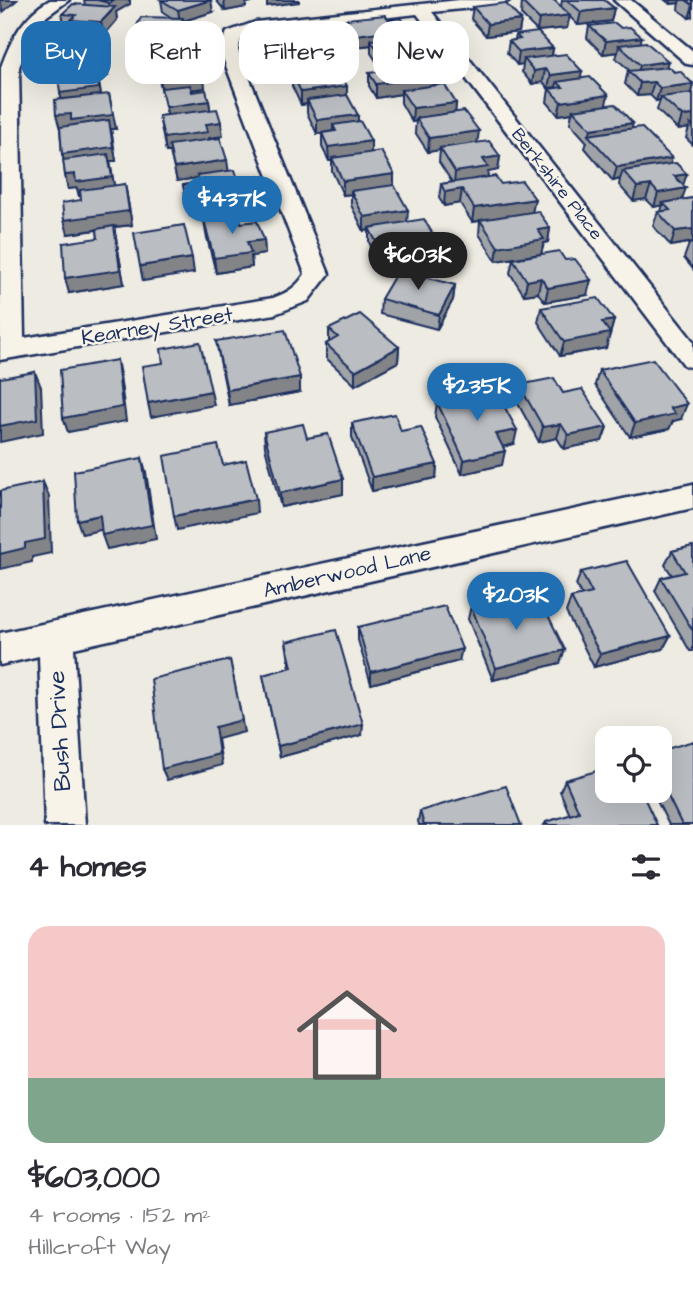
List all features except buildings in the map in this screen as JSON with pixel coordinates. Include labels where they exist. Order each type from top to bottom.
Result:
[{"type":"street","points":[[6,350],[10,67],[21,34],[37,17],[61,0]]},
{"type":"street","points":[[421,9],[502,0]]},
{"type":"street","points":[[622,0],[693,60]]},
{"type":"street","name":"Kearney Street","points":[[6,350],[275,306],[298,299],[309,288],[317,274],[229,50],[233,36],[255,27],[421,9]]},
{"type":"street","name":"Berkshire Place","points":[[421,9],[693,359]]},
{"type":"street","name":"Amberwood Lane","points":[[0,649],[693,495]]},
{"type":"street","name":"Bush Drive","points":[[55,637],[65,825]]}]
